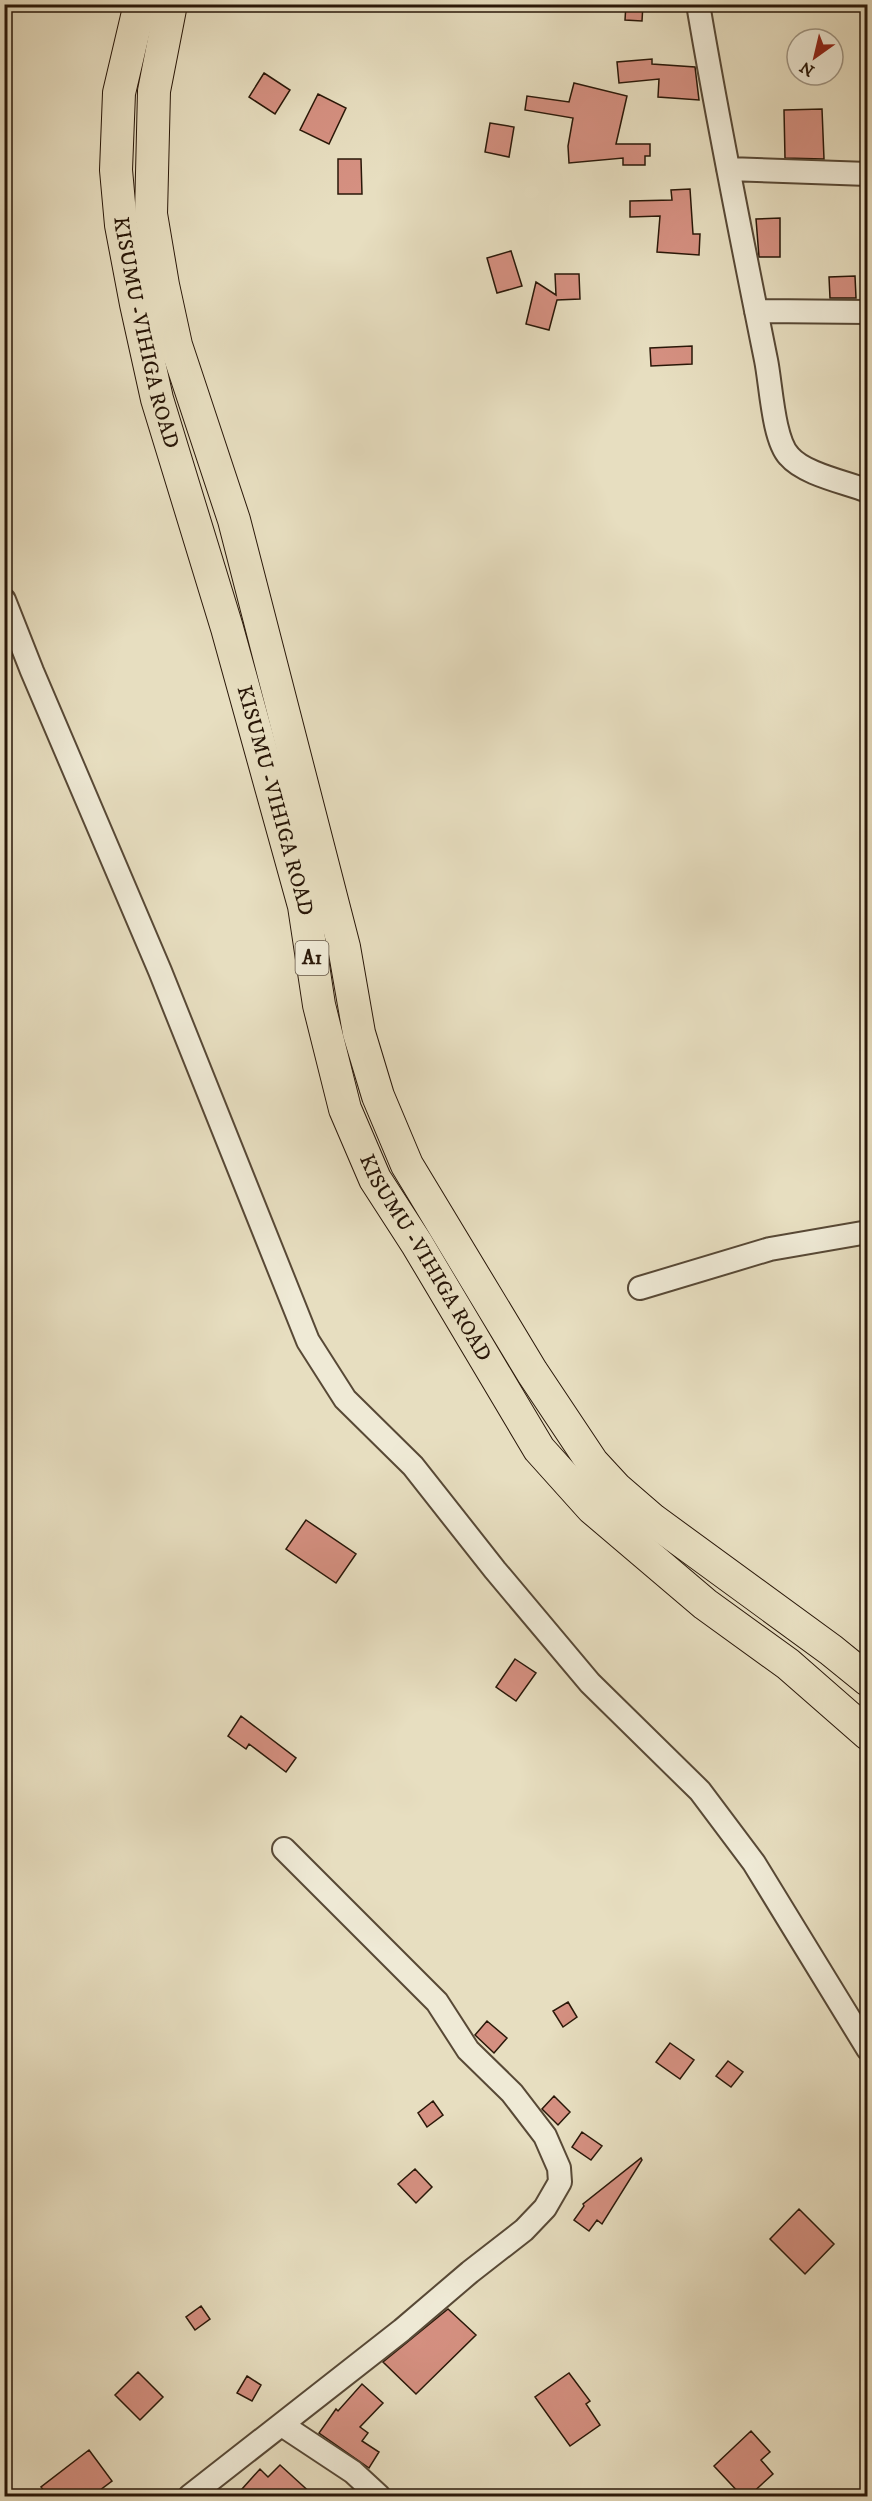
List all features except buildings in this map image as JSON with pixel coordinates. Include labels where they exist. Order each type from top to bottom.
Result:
[{"type":"highway","name":"KISUMU -VIHIGA ROAD","points":[[141,4],[118,93],[116,170],[121,225],[157,399],[227,628],[304,906],[319,1005],[345,1109],[375,1179],[417,1244],[540,1449],[592,1508],[616,1529],[705,1604],[788,1664],[867,1734]]},
{"type":"highway","name":"KISUMU -VIHIGA ROAD","points":[[171,4],[153,103],[151,214],[163,285],[176,345],[234,520],[344,947],[359,1033],[378,1096],[407,1165],[532,1372],[592,1462],[616,1488],[653,1520],[831,1650],[867,1680]]},
{"type":"street","points":[[698,4],[780,442],[789,457],[799,465],[867,491]]},
{"type":"street","points":[[728,169],[867,174]]},
{"type":"street","points":[[756,310],[867,312]]},
{"type":"street","points":[[4,600],[32,671],[165,981],[308,1341],[345,1399],[413,1466],[495,1570],[590,1683],[699,1791],[754,1863],[867,2049]]},
{"type":"street","points":[[640,1288],[770,1249],[867,1232]]},
{"type":"street","points":[[190,2496],[282,2426],[524,2230],[545,2208],[560,2182],[559,2168],[545,2136],[512,2093],[468,2050],[437,2002],[284,1849]]},
{"type":"street","points":[[282,2426],[353,2472],[379,2496]]}]
